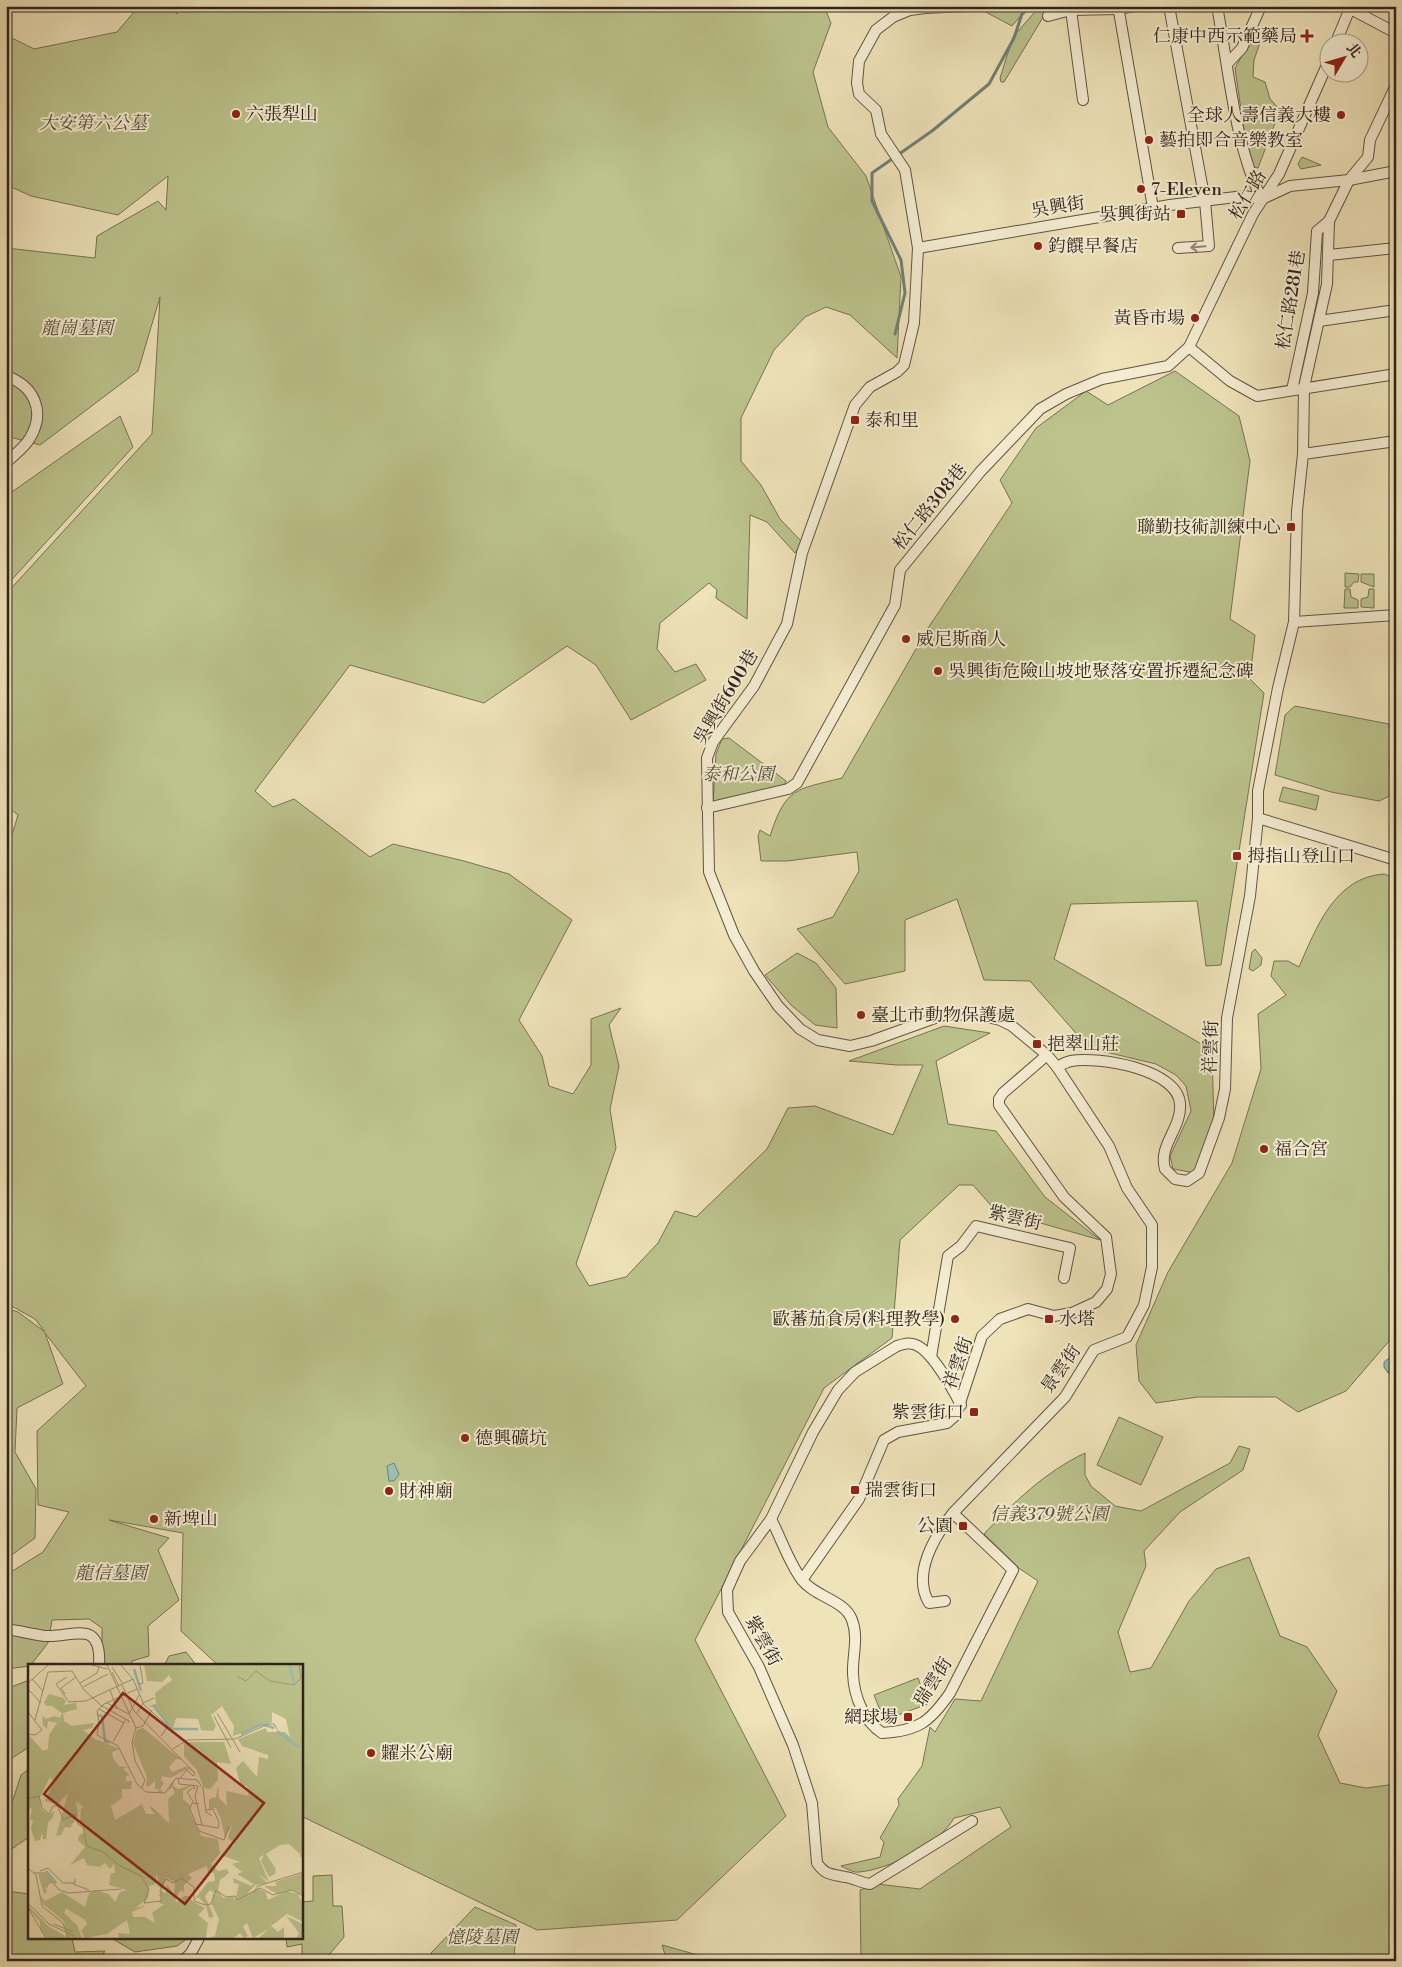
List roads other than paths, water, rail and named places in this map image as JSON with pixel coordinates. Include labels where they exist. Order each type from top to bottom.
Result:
[{"type":"street","name":"吳興街600巷","points":[[966,6],[910,10],[893,17],[882,24],[870,38],[859,61],[857,83],[859,94],[876,110],[881,134],[905,170],[918,248],[914,323],[904,365],[896,372],[870,387],[856,405],[802,553],[787,624],[754,686],[713,742],[707,758],[709,872],[734,935],[754,971],[778,1006],[800,1029],[818,1040],[850,1046],[871,1042],[946,1014],[980,1015],[1000,1020],[1012,1026],[1047,1055]]},
{"type":"street","points":[[1048,16],[1071,10],[1134,6]]},
{"type":"street","points":[[1169,6],[1205,201],[1209,246],[1178,248]]},
{"type":"street","points":[[1217,6],[1251,180],[1262,199]]},
{"type":"street","points":[[1228,63],[1242,48],[1261,6]]},
{"type":"street","points":[[1340,32],[1349,7],[1396,33]]},
{"type":"street","points":[[1118,8],[1153,208]]},
{"type":"street","points":[[1071,10],[1083,100]]},
{"type":"street","name":"松仁路","points":[[1189,347],[1262,199],[1280,174],[1320,81]]},
{"type":"street","name":"松仁路281巷","points":[[1292,390],[1312,293],[1318,231],[1329,221],[1349,180],[1368,157],[1370,140],[1396,85]]},
{"type":"street","name":"吳興街","points":[[918,248],[1153,208],[1244,196],[1262,199],[1290,186],[1349,180],[1396,171]]},
{"type":"street","name":"祥雲街","points":[[1057,1067],[1070,1061],[1100,1062],[1153,1073],[1170,1083],[1178,1095],[1180,1110],[1164,1149],[1165,1169],[1175,1179],[1187,1181],[1199,1173],[1219,1118],[1225,1089],[1227,1018],[1250,896],[1258,818],[1258,791],[1278,688],[1294,622],[1297,512],[1302,454],[1304,387],[1327,284],[1329,221]]},
{"type":"street","points":[[1329,255],[1396,248]]},
{"type":"street","points":[[1320,321],[1396,310]]},
{"type":"street","points":[[1189,347],[1230,381],[1257,396],[1304,387],[1396,374]]},
{"type":"street","name":"松仁路308巷","points":[[707,808],[788,789],[796,784],[895,605],[900,570],[972,480],[1040,409],[1066,394],[1102,379],[1168,366],[1189,347]]},
{"type":"street","points":[[6,376],[25,385],[36,399],[38,407],[30,438],[6,463]]},
{"type":"street","points":[[1302,454],[1396,441]]},
{"type":"street","points":[[1294,622],[1396,615]]},
{"type":"street","points":[[1258,818],[1396,860]]},
{"type":"street","name":"祥雲街","points":[[802,1580],[859,1498],[884,1440],[898,1432],[947,1422],[956,1415],[961,1405],[982,1336],[1000,1319],[1028,1309],[1054,1316],[1072,1313],[1096,1302],[1110,1283],[1109,1244],[1106,1237],[1064,1197],[999,1105],[999,1099],[1003,1092],[1047,1055]]},
{"type":"street","name":"景雲街","points":[[945,1601],[929,1603],[922,1592],[922,1580],[930,1551],[941,1528],[953,1513],[1065,1397],[1094,1350],[1127,1337],[1144,1305],[1152,1267],[1152,1226],[1127,1188],[1109,1146],[1057,1067],[1047,1055]]},
{"type":"street","name":"紫雲街","points":[[931,1357],[948,1256],[960,1246],[976,1226],[1070,1248],[1064,1278]]},
{"type":"street","name":"紫雲街","points":[[961,1405],[931,1357],[916,1345],[903,1344],[867,1363],[846,1380],[813,1432],[771,1519],[740,1561],[727,1590],[728,1612],[759,1667],[793,1744],[812,1803],[817,1863],[822,1871],[830,1876],[847,1877],[870,1884],[972,1821]]},
{"type":"street","name":"瑞雲街","points":[[771,1519],[802,1580],[817,1594],[844,1608],[852,1620],[856,1649],[853,1674],[863,1711],[871,1726],[882,1734],[912,1730],[926,1723],[939,1710],[950,1693],[1013,1570],[953,1513]]},
{"type":"street","points":[[6,1629],[46,1636],[82,1632],[92,1638],[97,1644],[99,1664]]},
{"type":"street","points":[[183,1961],[191,1953],[198,1940]]},
{"type":"water","points":[[1392,1356],[1395,1357],[1393,1370],[1388,1373],[1384,1367],[1384,1362]]},
{"type":"water","points":[[394,1463],[399,1474],[394,1481],[389,1481],[387,1466]]},
{"type":"waterway","points":[[895,334],[905,293],[901,260],[872,201],[872,173],[932,131],[989,84],[1014,38],[1022,14],[1032,6]]},
{"type":"tunnel","points":[[1393,1961],[1396,1955]]},
{"type":"place","name":"仁康中西示範藥局","points":[[1307,36]]},
{"type":"place","name":"六張犁山","points":[[236,114]]},
{"type":"place","name":"全球人壽信義大樓","points":[[1341,115]]},
{"type":"place","name":"藝拍即合音樂教室","points":[[1149,140]]},
{"type":"place","name":"7-Eleven","points":[[1141,189]]},
{"type":"place","name":"吳興街站","points":[[1181,214]]},
{"type":"place","name":"鈞饌早餐店","points":[[1038,246]]},
{"type":"place","name":"黃昏市場","points":[[1195,318]]},
{"type":"place","name":"泰和里","points":[[855,420]]},
{"type":"place","name":"聯勤技術訓練中心","points":[[1291,527]]},
{"type":"place","name":"威尼斯商人","points":[[906,639]]},
{"type":"place","name":"吳興街危險山坡地聚落安置拆遷紀念碑","points":[[938,671]]},
{"type":"place","name":"拇指山登山口","points":[[1237,856]]},
{"type":"place","name":"臺北市動物保護處","points":[[861,1015]]},
{"type":"place","name":"挹翠山莊","points":[[1037,1044]]},
{"type":"place","name":"福合宮","points":[[1264,1149]]},
{"type":"place","name":"歐蕃茄食房(料理教學)","points":[[955,1319]]},
{"type":"place","name":"水塔","points":[[1049,1319]]},
{"type":"place","name":"紫雲街口","points":[[974,1412]]},
{"type":"place","name":"德興礦坑","points":[[465,1438]]},
{"type":"place","name":"瑞雲街口","points":[[855,1490]]},
{"type":"place","name":"財神廟","points":[[389,1491]]},
{"type":"place","name":"新埤山","points":[[154,1519]]},
{"type":"place","name":"公園","points":[[963,1526]]},
{"type":"place","name":"網球場","points":[[908,1717]]},
{"type":"place","name":"糶米公廟","points":[[371,1753]]},
{"type":"park label","name":"大安第六公墓","points":[[93,123]]},
{"type":"park label","name":"龍崗墓園","points":[[77,328]]},
{"type":"park label","name":"泰和公園","points":[[738,774]]},
{"type":"park label","name":"信義379號公園","points":[[1049,1514]]},
{"type":"park label","name":"龍信墓園","points":[[111,1573]]},
{"type":"park label","name":"憶陵墓園","points":[[482,1937]]}]
